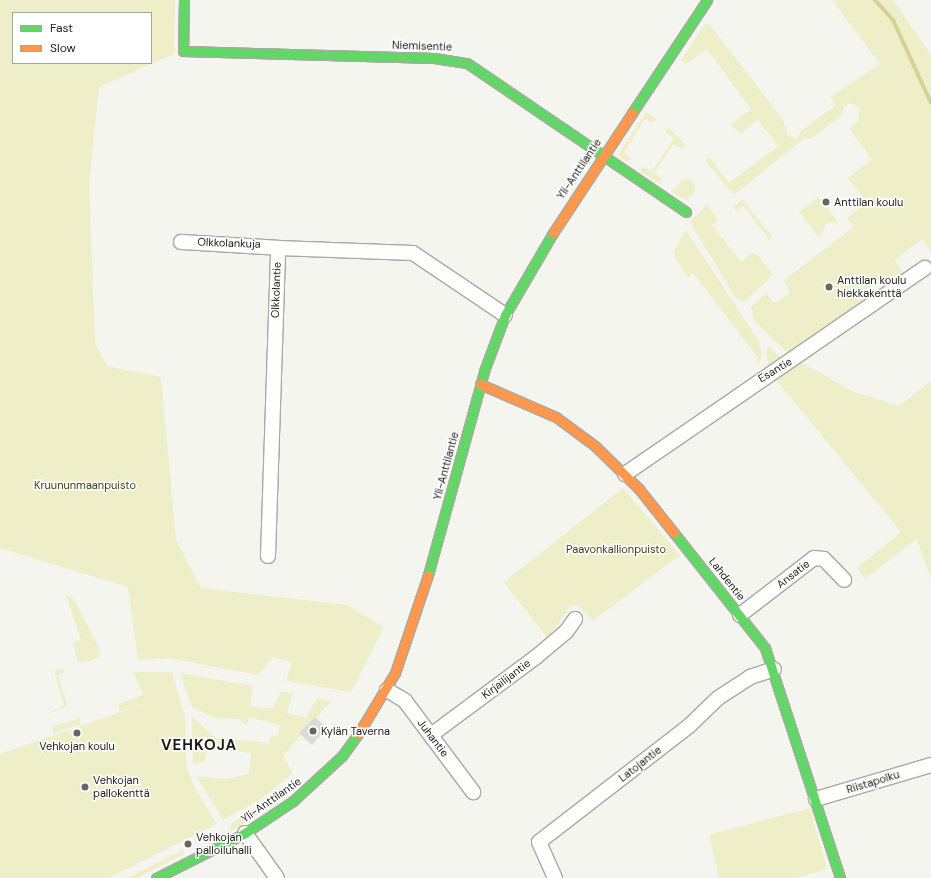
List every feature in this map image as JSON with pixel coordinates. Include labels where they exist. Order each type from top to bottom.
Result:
[{"type":"street","name":"Niemisentie","points":[[184,0],[182,51],[456,59],[604,155],[686,212]]},
{"type":"street","name":"Yli-Anttilantie","points":[[156,878],[245,833],[293,801],[328,771],[362,731],[387,690],[416,619],[480,384],[505,315],[530,267],[707,0]]},
{"type":"street","name":"Olkkolankuja","points":[[181,242],[278,248]]},
{"type":"street","name":"Olkkolantie","points":[[268,556],[278,248],[413,252],[505,315]]},
{"type":"street","name":"Esantie","points":[[625,474],[925,268]]},
{"type":"street","name":"Lahdentie","points":[[480,384],[556,418],[625,474],[740,615],[765,648],[774,669],[840,878]]},
{"type":"street","name":"Ansatie","points":[[740,615],[814,558],[824,559],[844,580]]},
{"type":"street","name":"Kirjailijantie","points":[[431,735],[542,652],[566,632],[575,619]]},
{"type":"street","name":"Latojantie","points":[[555,878],[540,842],[688,726],[718,698],[750,677],[774,669]]},
{"type":"street","name":"Juhantie","points":[[387,690],[405,701],[473,792]]},
{"type":"street","name":"Riistapolku","points":[[816,799],[931,765]]},
{"type":"street","points":[[245,833],[277,878]]},
{"type":"green space","name":"Kruununmaanpuisto","points":[[0,0],[175,0],[174,54],[152,64],[152,12],[12,12],[12,64],[151,64],[99,87],[89,183],[95,343],[107,366],[161,377],[176,540],[201,588],[347,605],[384,627],[351,692],[286,681],[292,662],[273,657],[258,675],[168,658],[138,660],[128,587],[0,548]]},
{"type":"green space","points":[[832,0],[893,0],[931,55],[931,251],[922,239],[895,260],[902,272],[882,285],[876,282],[867,289],[870,295],[859,304],[860,308],[790,355],[754,321],[751,307],[766,293],[774,303],[790,293],[784,280],[854,227],[847,218],[867,202],[848,178],[872,159],[849,129],[858,121],[860,108],[851,103],[844,106],[842,115],[811,139],[805,138],[734,195],[705,161],[709,157],[729,183],[778,146],[758,120],[742,132],[745,136],[730,125],[751,109],[707,49],[686,64],[681,60],[706,23],[710,25],[783,120],[788,136],[797,139],[801,131],[836,105],[830,97],[880,64]]},
{"type":"green space","points":[[646,112],[657,120],[651,123],[645,119],[624,152],[631,158],[627,162],[618,155]]},
{"type":"green space","points":[[668,127],[685,144],[682,149],[673,144],[654,173],[661,178],[660,184],[640,171],[643,167],[652,171],[674,138],[665,132]]},
{"type":"green space","points":[[684,179],[693,181],[695,186],[694,193],[686,200],[671,192]]},
{"type":"green space","points":[[818,197],[839,223],[827,222],[819,238],[799,212]]},
{"type":"green space","points":[[743,199],[772,237],[769,240],[744,206],[736,211],[733,207]]},
{"type":"green space","points":[[707,204],[718,220],[712,225],[741,262],[752,253],[758,255],[773,275],[744,302],[736,298],[690,222]]},
{"type":"green space","points":[[686,230],[758,340],[762,355],[758,365],[755,362],[758,358],[721,309],[692,272],[689,278],[675,258],[674,251]]},
{"type":"green space","points":[[769,346],[781,359],[769,366],[766,353]]},
{"type":"green space","points":[[799,361],[854,392],[899,406],[931,381],[931,579],[917,539],[865,579],[857,568],[901,532],[773,376]]},
{"type":"green space","name":"Paavonkallionpuisto","points":[[623,488],[680,555],[593,621],[579,606],[570,606],[548,639],[504,582]]},
{"type":"green space","points":[[66,595],[74,599],[99,648],[100,656],[87,662],[78,663],[73,643],[81,640]]},
{"type":"green space","points":[[63,668],[64,672],[58,675],[68,706],[45,715],[64,705],[54,671]]},
{"type":"green space","name":"Vehkojan pallokenttä","points":[[134,672],[172,672],[185,717],[186,765],[195,788],[217,824],[109,878],[0,878],[0,754],[144,704],[120,711],[118,704],[143,695]]},
{"type":"green space","points":[[180,673],[253,686],[250,706],[272,709],[281,692],[293,693],[287,713],[306,718],[317,698],[331,701],[283,756],[293,773],[262,798],[223,820],[196,776],[225,779],[249,774],[251,753],[207,749],[205,761],[193,765],[192,717],[216,738],[269,743],[271,736],[278,736],[280,725],[249,717],[247,726],[239,719],[214,718],[192,707]]},
{"type":"green space","points":[[79,718],[81,724],[54,733],[52,727]]},
{"type":"green space","points":[[294,783],[298,788],[231,831],[231,824]]},
{"type":"green space","points":[[810,808],[827,869],[797,878],[719,878],[709,835]]},
{"type":"green space","points":[[183,850],[184,854],[137,878],[127,878]]},
{"type":"building","name":"Kylän Taverna","points":[[315,717],[327,728],[312,745],[299,733]]},
{"type":"waterway","points":[[875,0],[893,20],[931,103]]},
{"type":"traffic: fast","points":[[184,0],[183,51],[434,58],[467,63],[686,212]]},
{"type":"traffic: fast","points":[[632,113],[707,0]]},
{"type":"traffic: fast","points":[[428,575],[484,371],[505,315],[553,233]]},
{"type":"traffic: fast","points":[[674,533],[765,648],[840,878]]},
{"type":"traffic: fast","points":[[156,878],[245,833],[293,801],[342,756],[358,734]]},
{"type":"traffic: slow","points":[[553,233],[632,113]]},
{"type":"traffic: slow","points":[[480,384],[556,417],[595,446],[639,489],[674,533]]},
{"type":"traffic: slow","points":[[358,734],[395,673],[428,575]]},
{"type":"place","name":"Anttilan koulu","points":[[826,202]]},
{"type":"place","name":"Anttilan koulu hiekkakenttä","points":[[829,287]]},
{"type":"place","name":"Kylän Taverna","points":[[313,731]]},
{"type":"place","name":"Vehkojan koulu","points":[[77,733]]},
{"type":"place","name":"Vehkojan pallokenttä","points":[[85,787]]},
{"type":"place","name":"Vehkojan palloiluhalli","points":[[188,844]]},
{"type":"district","name":"VEHKOJA","points":[[199,746]]}]
